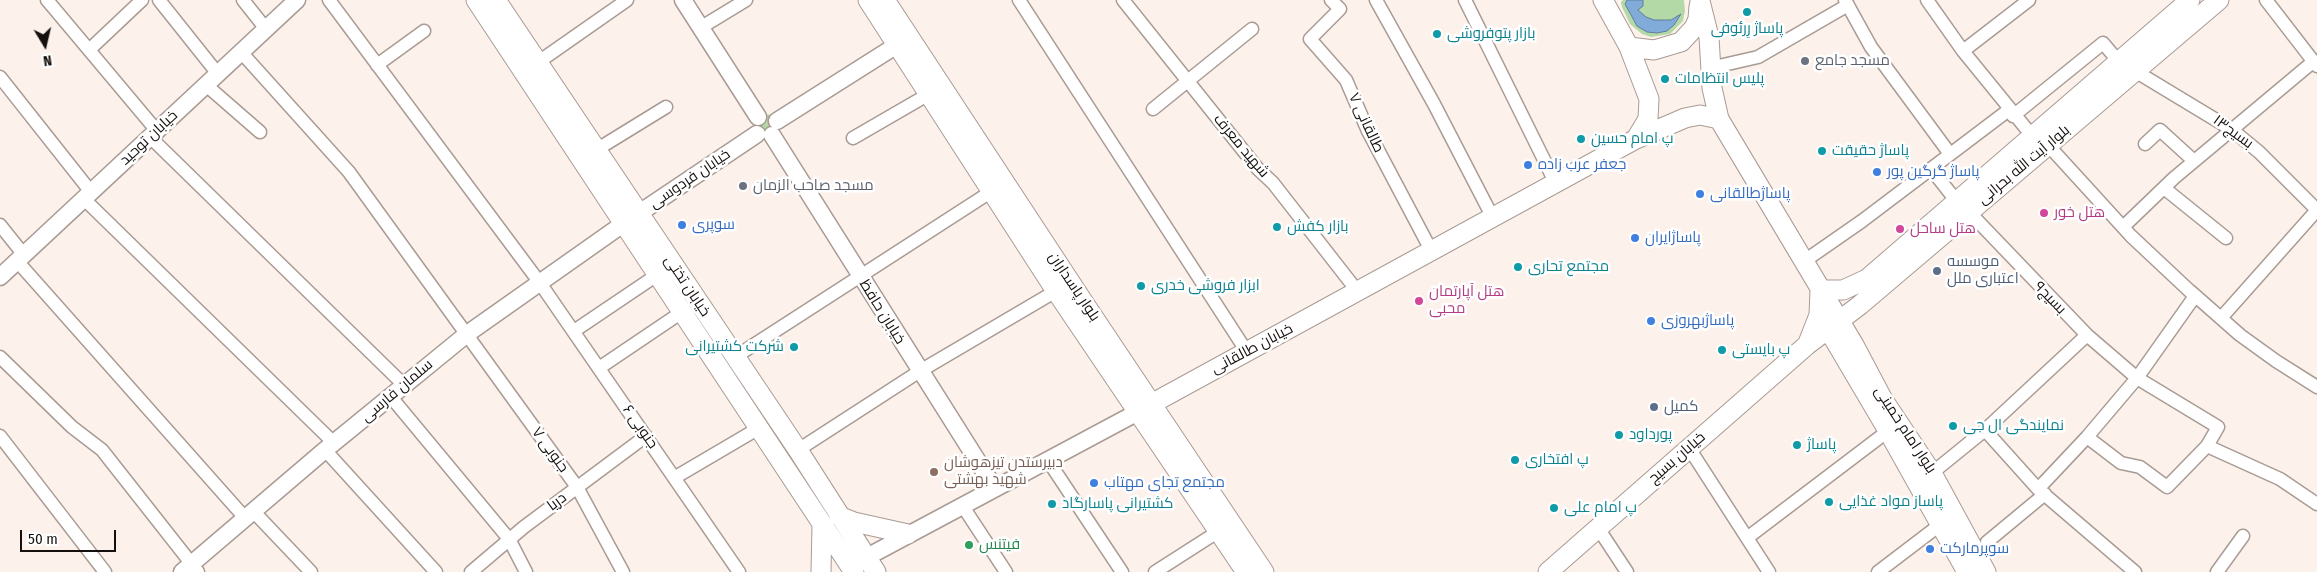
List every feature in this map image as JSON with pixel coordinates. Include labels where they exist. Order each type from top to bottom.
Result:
[{"type":"main road","name":"خیابان تختی","points":[[476,0],[631,219],[735,357],[872,564]]},
{"type":"main road","name":"خیابان تختی","points":[[496,0],[596,150],[657,275],[759,428],[849,570]]},
{"type":"main road","name":"بلوار پاسداران","points":[[868,0],[992,191],[1025,227],[1056,291],[1145,407],[1264,572]]},
{"type":"main road","name":"بلوار پاسداران","points":[[885,0],[1025,227],[1145,407],[1219,531],[1246,572]]},
{"type":"main road","points":[[1603,0],[1629,47],[1649,99],[1648,119],[1636,138]]},
{"type":"main road","name":"بلوار آیت الله بحرانی","points":[[2127,66],[2190,0]]},
{"type":"main road","name":"بلوار آیت الله بحرانی","points":[[1834,325],[1860,305],[1908,254],[2127,66],[2219,0]]},
{"type":"main road","points":[[1629,47],[1654,50],[1681,42],[1694,28],[1698,19],[1700,1]]},
{"type":"main road","points":[[1700,1],[1709,36],[1710,68],[1719,118]]},
{"type":"main road","name":"خیابان طالقانی","points":[[1145,407],[1432,252],[1636,138],[1685,118],[1700,115],[1719,118]]},
{"type":"main road","name":"بلوار امام خمینی","points":[[1719,118],[1820,290],[1834,325],[1888,431],[1936,497],[1986,572]]},
{"type":"main road","name":"بلوار آیت الله بحرانی","points":[[1820,290],[1843,290],[1867,279],[1908,254]]},
{"type":"main road","points":[[1807,345],[1819,315],[1820,290]]},
{"type":"main road","points":[[1854,345],[1851,323],[1860,305]]},
{"type":"main road","name":"بلوار امام خمینی","points":[[1834,325],[1854,345],[1882,398],[1932,472],[1941,524],[1967,572]]},
{"type":"main road","name":"خیابان بسیج","points":[[1548,572],[1807,345],[1834,325]]},
{"type":"main road","points":[[839,516],[854,522],[908,534]]},
{"type":"main road","points":[[821,572],[822,525]]},
{"type":"main road","points":[[849,570],[872,564]]},
{"type":"street","points":[[46,0],[89,50],[154,134],[404,385]]},
{"type":"street","points":[[89,50],[142,0]]},
{"type":"street","points":[[159,0],[212,80],[260,132]]},
{"type":"street","points":[[244,0],[266,29]]},
{"type":"street","name":"خیابان توحید","points":[[0,277],[297,0]]},
{"type":"street","name":"۶ جنوبی","points":[[329,0],[540,283],[739,572]]},
{"type":"street","points":[[537,63],[627,0]]},
{"type":"street","points":[[683,0],[758,116],[754,123],[769,130]]},
{"type":"street","points":[[700,28],[746,0]]},
{"type":"street","points":[[1019,0],[1247,352]]},
{"type":"street","name":"شهید معرف","points":[[1123,0],[1258,169],[1273,183],[1358,292]]},
{"type":"street","name":"طالقانی ۷","points":[[1330,0],[1340,9],[1310,39],[1346,80],[1368,131],[1432,252]]},
{"type":"street","points":[[1376,0],[1433,102],[1493,218]]},
{"type":"street","points":[[1465,0],[1556,184]]},
{"type":"street","points":[[1927,0],[1963,51],[2011,112],[2123,227],[2221,318],[2276,361],[2317,387]]},
{"type":"street","points":[[1963,51],[2029,0]]},
{"type":"street","points":[[2123,227],[2231,129],[2315,64],[2266,0]]},
{"type":"street","points":[[1710,68],[1758,57],[1847,2],[1871,47],[1950,154]]},
{"type":"street","points":[[1153,109],[1252,29]]},
{"type":"street","points":[[377,65],[424,31]]},
{"type":"street","name":"بسیج۱۳","points":[[2011,112],[2103,43],[2127,66],[2231,129],[2259,152],[2317,210]]},
{"type":"street","name":"خیابان فردوسی","points":[[631,219],[897,45]]},
{"type":"street","name":"۷ جنوبی","points":[[241,52],[349,172],[468,334],[577,488],[623,572]]},
{"type":"street","points":[[1,82],[87,195],[330,447],[436,572]]},
{"type":"street","points":[[853,138],[929,94]]},
{"type":"street","points":[[596,150],[666,107]]},
{"type":"street","points":[[1803,262],[1932,170],[1950,154],[2011,112]]},
{"type":"street","name":"خیابان حافظ","points":[[769,130],[994,487]]},
{"type":"street","points":[[2145,144],[2160,130],[2194,161]]},
{"type":"street","name":"بسیج۹","points":[[1932,170],[1963,208],[2087,335],[2137,378],[2218,426],[2207,446]]},
{"type":"street","points":[[2164,188],[2226,238]]},
{"type":"street","points":[[735,357],[859,275],[992,191]]},
{"type":"street","points":[[2221,318],[2317,210]]},
{"type":"street","name":"سلمان فارسی","points":[[191,569],[250,515],[330,447],[468,334],[631,219]]},
{"type":"street","points":[[0,225],[20,258],[250,515],[311,572]]},
{"type":"street","points":[[574,331],[657,275]]},
{"type":"street","points":[[798,450],[920,371],[1056,291]]},
{"type":"street","points":[[1988,542],[2042,491],[2137,378],[2192,293]]},
{"type":"street","points":[[599,368],[682,312]]},
{"type":"street","points":[[1932,472],[1985,430],[2087,335]]},
{"type":"street","points":[[0,357],[72,428],[102,450],[191,569]]},
{"type":"street","points":[[391,397],[509,539],[526,572]]},
{"type":"street","name":"خیابان طالقانی","points":[[872,564],[908,534],[1145,407]]},
{"type":"street","points":[[674,478],[759,428]]},
{"type":"street","points":[[1985,430],[2042,491],[2135,572]]},
{"type":"street","points":[[1747,538],[1888,431]]},
{"type":"street","points":[[0,436],[105,572]]},
{"type":"street","name":"دریا","points":[[471,572],[509,539],[646,436]]},
{"type":"street","points":[[2087,437],[2121,462],[2140,467],[2167,487],[2207,446],[2280,479],[2317,504]]},
{"type":"street","points":[[1689,448],[1769,572]]},
{"type":"street","points":[[1047,459],[1122,572]]},
{"type":"street","points":[[962,505],[1006,572]]},
{"type":"street","points":[[1878,572],[1941,524]]},
{"type":"street","points":[[1598,528],[1627,572]]},
{"type":"street","points":[[1155,572],[1219,531]]},
{"type":"street","points":[[2217,572],[2243,536]]},
{"type":"green space","points":[[1623,0],[1684,0],[1685,11],[1683,21],[1670,34],[1651,37],[1642,34],[1630,24],[1622,7],[1621,2]]},
{"type":"green space","points":[[764,114],[772,115],[777,121],[766,137],[754,127],[754,123]]},
{"type":"water","points":[[1627,0],[1643,0],[1643,6],[1638,10],[1646,17],[1654,20],[1671,20],[1681,14],[1674,25],[1667,31],[1647,32],[1637,26],[1625,4]]},
{"type":"place","name":"پاساژ رِرئوفی","points":[[1747,12]]},
{"type":"place","name":"بازار پتوفروشی","points":[[1437,34]]},
{"type":"place","name":"مسجد جامع","points":[[1805,61]]},
{"type":"place","name":"پلیس انتظامات","points":[[1665,79]]},
{"type":"place","name":"پ امام حسین","points":[[1581,139]]},
{"type":"place","name":"پاساژ حقیقت","points":[[1822,151]]},
{"type":"place","name":"جعفر عرب زاده","points":[[1528,165]]},
{"type":"place","name":"پاساژ گرگین پور","points":[[1877,172]]},
{"type":"place","name":"مسجد صاحب الزمان","points":[[743,186]]},
{"type":"place","name":"پاساژطالقانی","points":[[1700,194]]},
{"type":"place","name":"هتل خور","points":[[2044,213]]},
{"type":"place","name":"سوپری","points":[[682,225]]},
{"type":"place","name":"بازار کفش","points":[[1277,227]]},
{"type":"place","name":"هتل ساحل","points":[[1900,229]]},
{"type":"place","name":"پاساژایران","points":[[1635,238]]},
{"type":"place","name":"مجتمع تحاری","points":[[1518,267]]},
{"type":"place","name":"موسسه اعتباری ملل","points":[[1937,271]]},
{"type":"place","name":"ابزار فروشی خدری","points":[[1141,286]]},
{"type":"place","name":"هتل آپارتمان محبی","points":[[1419,301]]},
{"type":"place","name":"پاساژبهروزی","points":[[1651,321]]},
{"type":"place","name":"شرکت کشتیرانی","points":[[794,347]]},
{"type":"place","name":"پ بایستی","points":[[1722,350]]},
{"type":"place","name":"کمیل","points":[[1654,407]]},
{"type":"place","name":"نمایندگی ال جی","points":[[1953,426]]},
{"type":"place","name":"پورداود","points":[[1619,435]]},
{"type":"place","name":"پاساژ","points":[[1797,445]]},
{"type":"place","name":"پ افتخاری","points":[[1515,460]]},
{"type":"place","name":"دبیرستدن تیزهوشان شهید بهشتی","points":[[934,472]]},
{"type":"place","name":"مجتمع تجای مهتاب","points":[[1094,483]]},
{"type":"place","name":"پاساز مواد غذایی","points":[[1829,502]]},
{"type":"place","name":"کشتیرانی پاسارگاد","points":[[1052,504]]},
{"type":"place","name":"پ امام علی","points":[[1554,508]]},
{"type":"place","name":"فیتنس","points":[[969,545]]},
{"type":"place","name":"سوپرمارکت","points":[[1930,549]]}]
